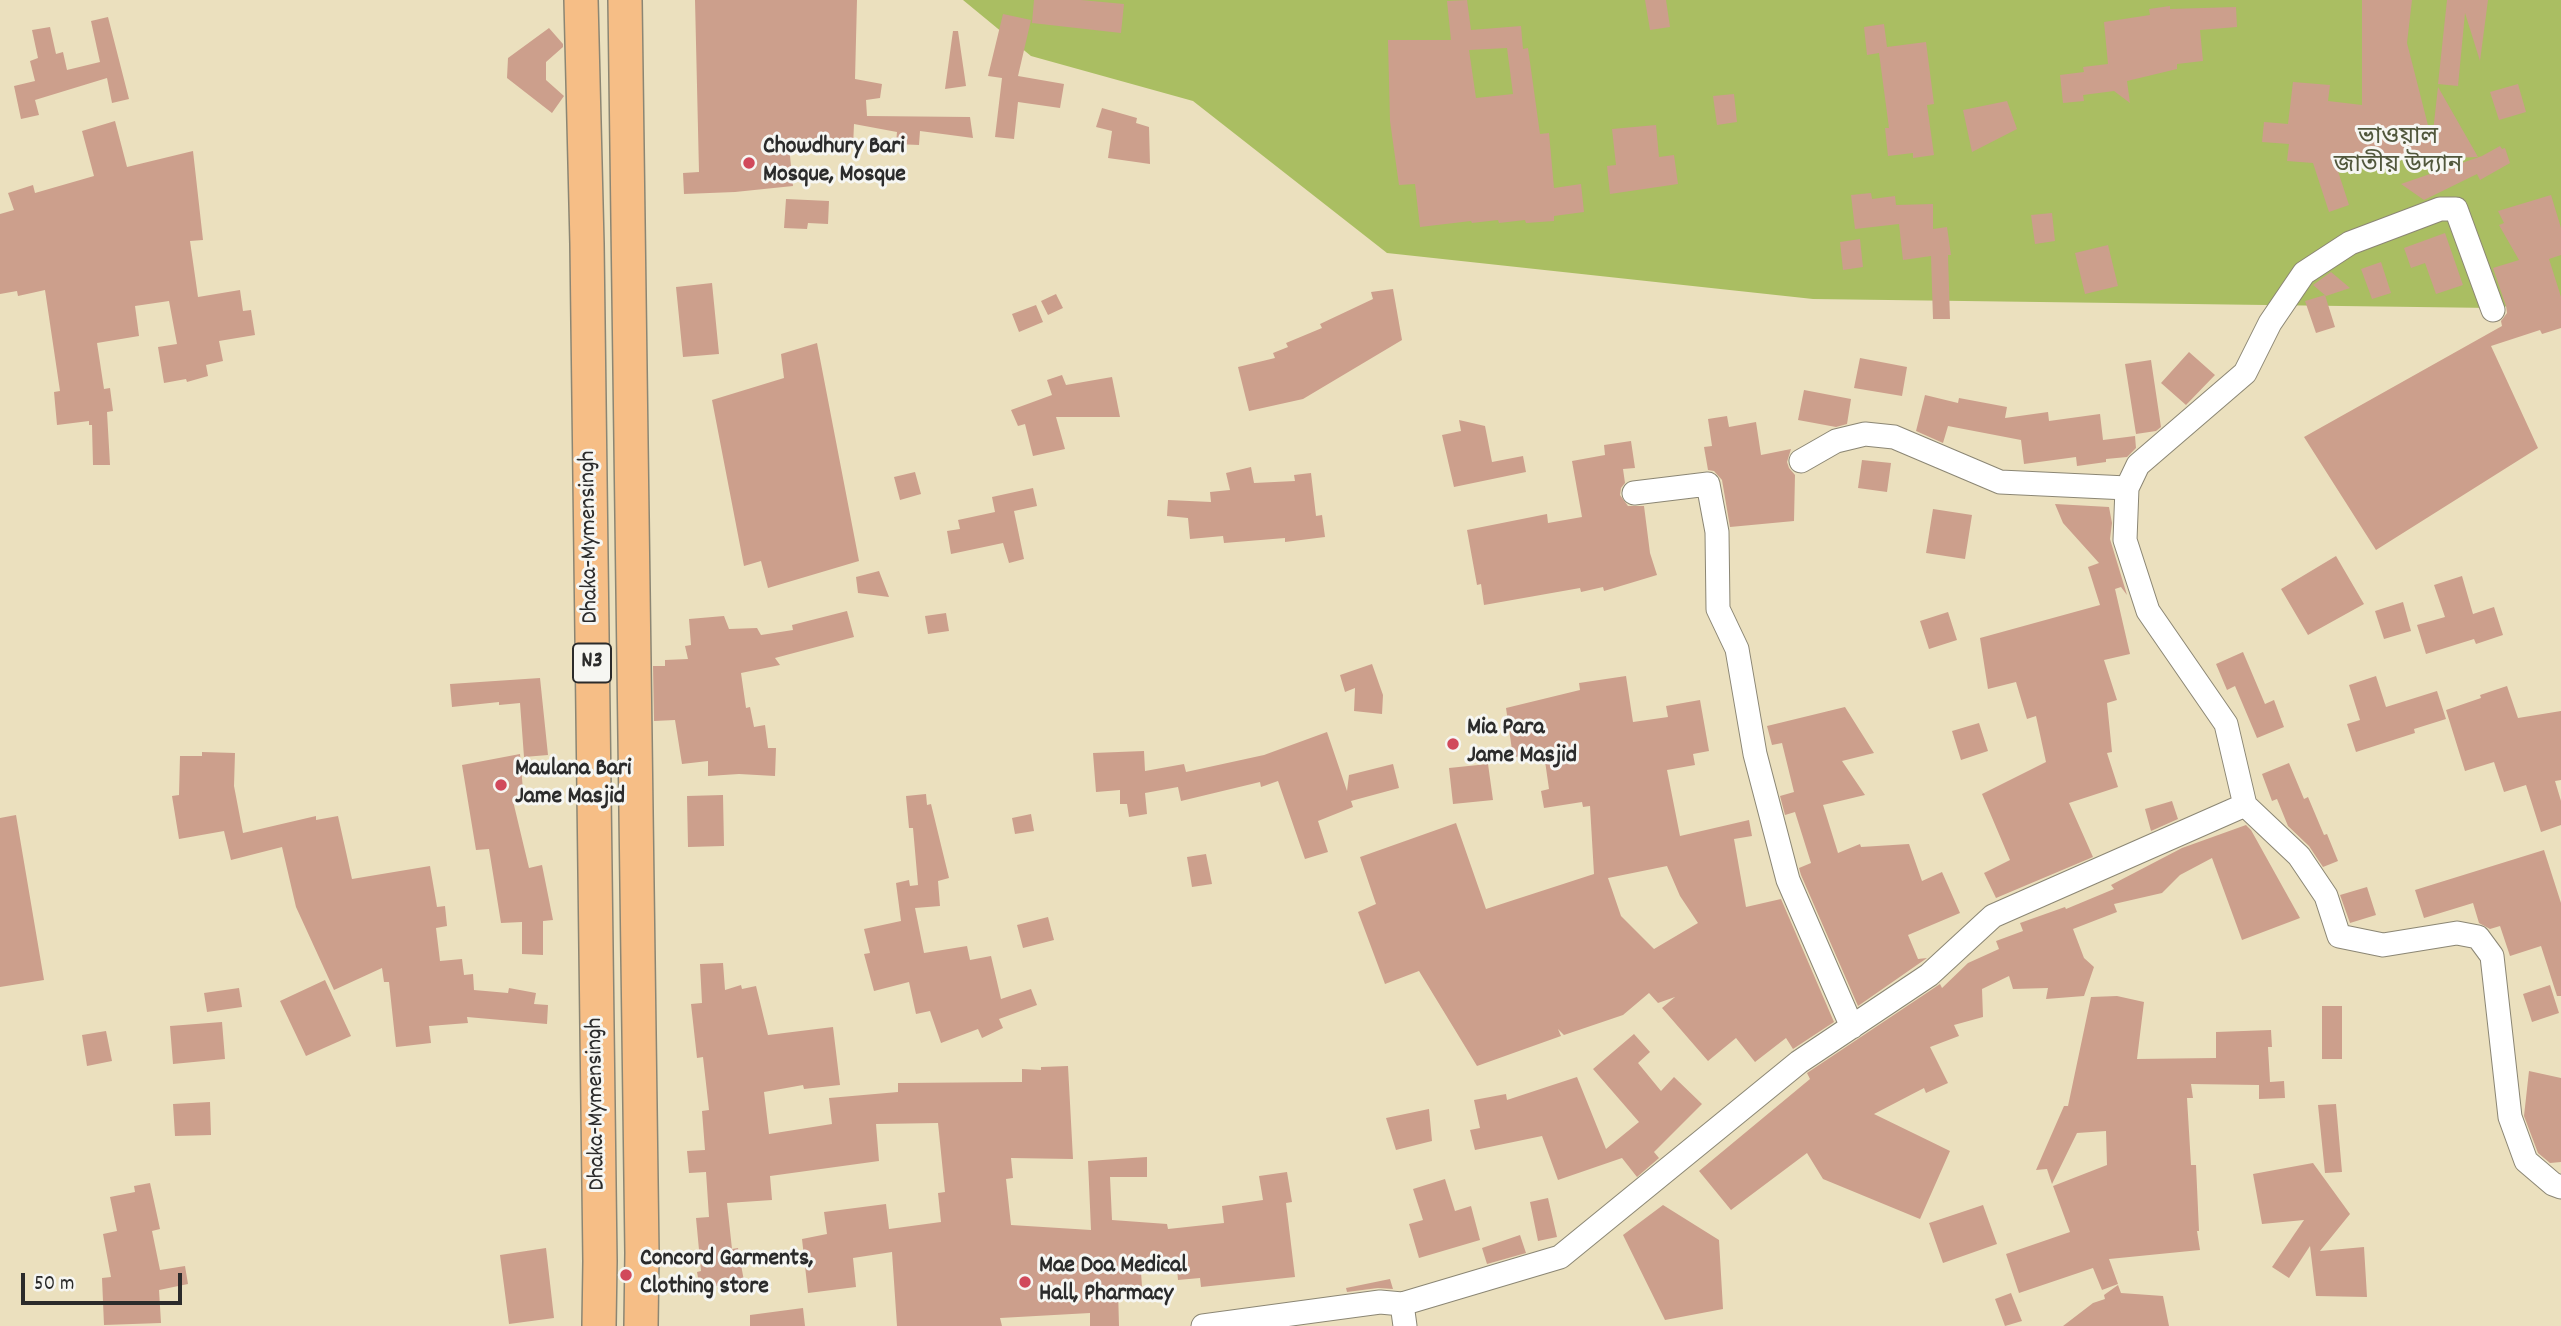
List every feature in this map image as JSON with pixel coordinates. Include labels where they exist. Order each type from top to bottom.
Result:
[{"type":"highway","name":"Dhaka-Mymensingh","points":[[581,0],[588,314],[599,1326]]},
{"type":"highway","name":"Dhaka-Mymensingh","points":[[625,0],[641,1326]]},
{"type":"lane","points":[[2493,310],[2456,209],[2440,209],[2350,243],[2304,273],[2270,323],[2245,373],[2138,465],[2127,488],[2125,540],[2148,611],[2226,724],[2245,805],[2299,856],[2326,896],[2339,936],[2383,945],[2457,933],[2478,937],[2492,956],[2510,1117],[2526,1161],[2553,1184],[2561,1187]]},
{"type":"lane","points":[[1801,461],[1836,441],[1865,434],[1894,437],[2000,482],[2127,488]]},
{"type":"lane","points":[[1634,493],[1708,484],[1717,532],[1718,609],[1737,649],[1755,754],[1781,855],[1788,880],[1852,1027]]},
{"type":"lane","points":[[1203,1326],[1380,1302],[1404,1315],[1560,1257],[1799,1062],[1928,975],[1993,916],[2245,805]]},
{"type":"green space","name":"ভাওয়াল জাতীয় উদ্যান","points":[[963,0],[2561,0],[2561,300],[2493,308],[1813,299],[1387,253],[1193,101],[1031,56]]},
{"type":"building","points":[[695,0],[857,0],[855,79],[882,84],[880,98],[866,100],[867,116],[970,117],[973,138],[920,131],[919,145],[896,144],[897,132],[854,124],[853,147],[789,146],[793,186],[684,194],[683,173],[699,172]]},
{"type":"building","points":[[1034,0],[1124,4],[1121,33],[1032,23]]},
{"type":"building","points":[[1467,0],[1471,30],[1521,26],[1523,49],[1528,48],[1540,134],[1549,133],[1554,188],[1581,184],[1584,212],[1554,216],[1554,221],[1471,221],[1420,227],[1415,184],[1399,185],[1390,121],[1388,40],[1451,40],[1447,1]],"holes":[[[1507,48],[1513,94],[1476,98],[1469,50]]]},
{"type":"building","points":[[1645,0],[1666,0],[1670,27],[1650,30]]},
{"type":"building","points":[[2362,0],[2412,0],[2407,43],[2432,141],[2438,87],[2478,157],[2335,162],[2349,205],[2329,212],[2313,163],[2287,161],[2289,144],[2262,142],[2264,122],[2288,124],[2293,82],[2330,85],[2328,101],[2362,105]]},
{"type":"building","points":[[2447,0],[2488,0],[2480,61],[2465,13],[2458,86],[2438,84]]},
{"type":"building","points":[[2170,6],[2170,9],[2236,7],[2237,27],[2200,30],[2203,61],[2177,64],[2177,69],[2127,81],[2130,103],[2114,91],[2083,95],[2084,101],[2063,103],[2060,75],[2084,72],[2083,67],[2108,64],[2104,22],[2150,15],[2149,9]]},
{"type":"building","points":[[1003,14],[1031,20],[1018,76],[1064,84],[1060,108],[1018,102],[1014,139],[995,137],[1002,78],[988,76]]},
{"type":"building","points":[[108,17],[129,99],[112,103],[107,78],[35,100],[39,115],[21,119],[14,86],[35,81],[30,61],[38,58],[32,30],[50,27],[56,54],[63,52],[67,70],[100,62],[91,21]]},
{"type":"building","points":[[1884,24],[1887,47],[1926,42],[1934,104],[1927,105],[1934,155],[1913,158],[1913,153],[1888,156],[1885,128],[1889,128],[1879,53],[1867,55],[1864,27]]},
{"type":"building","points":[[549,28],[563,44],[546,62],[546,80],[564,96],[552,113],[507,78],[508,58]]},
{"type":"building","points":[[953,31],[958,31],[966,86],[945,89]]},
{"type":"building","points":[[2518,84],[2526,112],[2499,120],[2490,92]]},
{"type":"building","points":[[1734,94],[1737,122],[1717,125],[1713,96]]},
{"type":"building","points":[[2007,101],[2017,129],[1972,152],[1963,110]]},
{"type":"building","points":[[1102,108],[1137,118],[1136,123],[1149,127],[1150,164],[1108,158],[1112,131],[1096,127]]},
{"type":"building","points":[[115,121],[127,167],[193,151],[203,240],[190,241],[198,297],[240,290],[243,311],[251,310],[255,335],[219,341],[223,361],[206,365],[208,376],[187,382],[186,379],[164,383],[158,347],[177,344],[169,301],[135,306],[139,336],[97,343],[104,389],[110,388],[113,411],[107,412],[110,465],[93,465],[92,425],[89,425],[89,421],[57,425],[54,392],[60,391],[45,290],[18,296],[17,291],[0,294],[0,214],[14,210],[8,193],[33,185],[35,193],[94,176],[82,131]]},
{"type":"building","points":[[1656,125],[1659,157],[1674,155],[1678,184],[1610,194],[1607,166],[1616,165],[1612,129]]},
{"type":"building","points":[[2500,146],[2505,148],[2510,163],[2480,180],[2477,174],[2424,200],[2401,184],[2482,156]]},
{"type":"building","points":[[1871,193],[1872,199],[1895,196],[1896,205],[1933,204],[1933,229],[1947,227],[1951,255],[1948,255],[1950,319],[1933,319],[1931,256],[1903,260],[1899,224],[1855,229],[1851,195]]},
{"type":"building","points":[[2551,195],[2561,228],[2561,255],[2549,259],[2561,297],[2561,328],[2542,334],[2540,330],[2491,346],[2538,448],[2376,550],[2304,437],[2502,326],[2501,321],[2507,313],[2506,306],[2493,268],[2519,260],[2499,225],[2504,223],[2498,211]]},
{"type":"building","points":[[786,199],[829,201],[828,224],[808,223],[807,229],[784,228]]},
{"type":"building","points":[[2052,213],[2055,241],[2035,244],[2031,215]]},
{"type":"building","points":[[2445,233],[2463,285],[2436,294],[2425,263],[2411,268],[2404,248]]},
{"type":"building","points":[[1860,239],[1863,267],[1843,270],[1840,242]]},
{"type":"building","points":[[2108,245],[2118,286],[2085,294],[2075,253]]},
{"type":"building","points":[[2381,262],[2391,293],[2372,299],[2361,269]]},
{"type":"building","points":[[2331,272],[2350,288],[2326,296],[2313,285]]},
{"type":"building","points":[[712,283],[719,354],[683,357],[676,287]]},
{"type":"building","points":[[1393,289],[1402,340],[1303,399],[1249,411],[1238,367],[1275,358],[1273,353],[1288,347],[1286,343],[1322,328],[1320,324],[1373,299],[1371,292]]},
{"type":"building","points":[[1056,294],[1063,308],[1048,315],[1041,301]]},
{"type":"building","points":[[2325,295],[2335,327],[2316,333],[2305,301]]},
{"type":"building","points":[[1036,305],[1043,322],[1019,332],[1012,314]]},
{"type":"building","points":[[817,343],[859,561],[768,588],[761,561],[744,566],[712,400],[784,378],[781,354]]},
{"type":"building","points":[[2189,352],[2215,375],[2186,405],[2161,383]]},
{"type":"building","points":[[1860,358],[1907,367],[1902,396],[1854,388]]},
{"type":"building","points":[[2151,360],[2161,427],[2156,431],[2136,434],[2125,364]]},
{"type":"building","points":[[1062,375],[1066,385],[1112,377],[1120,417],[1056,417],[1065,449],[1033,456],[1025,424],[1018,426],[1011,410],[1052,395],[1047,380]]},
{"type":"building","points":[[1804,390],[1851,399],[1847,424],[1836,427],[1798,420]]},
{"type":"building","points":[[1925,395],[1958,403],[1959,398],[2007,407],[2005,418],[2048,412],[2049,421],[2100,414],[2103,440],[2135,436],[2136,448],[2127,457],[2106,459],[2106,462],[2077,466],[2076,457],[2024,464],[2021,440],[1948,426],[1943,443],[1916,431]]},
{"type":"building","points":[[1727,416],[1729,427],[1756,422],[1761,455],[1791,449],[1787,462],[1795,475],[1794,521],[1730,527],[1722,480],[1714,471],[1708,470],[1704,447],[1712,446],[1708,419]]},
{"type":"building","points":[[1459,420],[1485,426],[1492,462],[1523,456],[1526,472],[1454,487],[1442,435],[1461,431]]},
{"type":"building","points":[[1631,441],[1635,468],[1623,469],[1625,483],[1620,495],[1628,506],[1644,506],[1650,553],[1657,575],[1604,591],[1603,587],[1581,592],[1580,588],[1484,605],[1481,584],[1477,585],[1467,530],[1547,514],[1548,523],[1582,517],[1572,461],[1605,455],[1604,445]]},
{"type":"building","points":[[1862,460],[1891,463],[1887,492],[1858,488]]},
{"type":"building","points":[[1251,467],[1254,483],[1295,481],[1294,475],[1311,473],[1316,516],[1322,515],[1325,537],[1285,542],[1285,538],[1224,543],[1223,536],[1190,539],[1188,518],[1167,516],[1168,500],[1211,502],[1210,492],[1230,490],[1226,473]]},
{"type":"building","points":[[915,472],[921,494],[900,500],[894,477]]},
{"type":"building","points":[[1033,488],[1037,506],[1014,511],[1024,559],[1009,563],[1003,543],[951,554],[947,531],[960,529],[958,520],[995,512],[992,497]]},
{"type":"building","points":[[2055,504],[2109,507],[2112,523],[2110,539],[2127,595],[2121,587],[2115,589],[2130,654],[2104,660],[2117,700],[2107,703],[2112,752],[2107,753],[2118,787],[2069,803],[2093,857],[1996,898],[1984,873],[2010,860],[1982,794],[2046,762],[2036,716],[2027,719],[2016,682],[1988,689],[1980,638],[2100,605],[2088,567],[2099,563],[2063,523]]},
{"type":"building","points":[[1933,509],[1972,515],[1965,559],[1926,553]]},
{"type":"building","points":[[2336,556],[2364,604],[2308,635],[2281,589]]},
{"type":"building","points":[[879,571],[889,597],[858,593],[856,577]]},
{"type":"building","points":[[2462,576],[2473,614],[2494,607],[2503,635],[2476,644],[2474,639],[2426,654],[2417,625],[2445,617],[2434,585]]},
{"type":"building","points":[[2403,602],[2411,631],[2384,639],[2375,611]]},
{"type":"building","points":[[847,611],[854,637],[775,658],[780,665],[741,673],[746,708],[750,707],[754,727],[765,725],[768,748],[776,748],[775,776],[708,776],[708,761],[682,764],[675,720],[654,721],[653,666],[665,666],[665,660],[688,659],[685,646],[691,645],[689,619],[724,616],[729,629],[757,628],[761,635],[793,630],[792,625]]},
{"type":"building","points":[[1948,612],[1957,640],[1929,649],[1920,621]]},
{"type":"building","points":[[946,613],[949,631],[928,634],[925,616]]},
{"type":"building","points":[[2243,652],[2265,704],[2274,700],[2284,727],[2257,738],[2235,686],[2227,690],[2216,664]]},
{"type":"building","points":[[1372,664],[1383,695],[1382,714],[1354,711],[1355,688],[1345,692],[1340,675]]},
{"type":"building","points":[[1626,676],[1633,722],[1668,717],[1666,706],[1700,700],[1709,751],[1693,754],[1695,765],[1667,770],[1680,836],[1749,820],[1752,836],[1734,839],[1746,907],[1781,899],[1834,1022],[1793,1049],[1786,1038],[1755,1062],[1736,1038],[1708,1061],[1662,1008],[1675,997],[1658,1003],[1649,993],[1623,1015],[1564,1035],[1558,1029],[1561,1036],[1477,1066],[1419,971],[1385,984],[1358,912],[1376,904],[1360,857],[1456,823],[1486,909],[1594,874],[1590,806],[1583,807],[1582,802],[1544,808],[1541,791],[1549,789],[1544,754],[1513,757],[1506,708],[1580,690],[1579,683]],"holes":[[[1667,866],[1680,896],[1698,923],[1654,949],[1621,916],[1608,878]]]},
{"type":"building","points":[[2376,676],[2386,707],[2437,691],[2446,719],[2414,729],[2415,733],[2356,752],[2347,724],[2360,720],[2349,685]]},
{"type":"building","points":[[540,678],[548,755],[524,757],[520,703],[499,705],[499,702],[452,707],[450,684]]},
{"type":"building","points":[[2507,686],[2518,718],[2561,711],[2561,780],[2555,781],[2561,801],[2561,825],[2541,832],[2526,785],[2504,792],[2494,762],[2465,771],[2446,710]]},
{"type":"building","points":[[1845,707],[1874,753],[1842,761],[1865,795],[1823,805],[1838,853],[1860,844],[1861,847],[1909,844],[1922,881],[1942,872],[1960,913],[1908,935],[1918,959],[1927,958],[1858,1006],[1801,875],[1799,868],[1811,863],[1795,812],[1785,815],[1780,796],[1794,792],[1782,743],[1772,745],[1767,726]]},
{"type":"building","points":[[1979,723],[1988,751],[1961,760],[1952,731]]},
{"type":"building","points":[[1327,732],[1347,791],[1349,775],[1393,764],[1399,788],[1351,801],[1353,807],[1318,821],[1328,852],[1305,859],[1278,781],[1261,787],[1260,782],[1181,801],[1178,787],[1145,793],[1147,814],[1129,817],[1127,804],[1120,804],[1120,790],[1096,792],[1093,753],[1144,751],[1145,771],[1184,764],[1186,772],[1264,755]]},
{"type":"building","points":[[202,752],[235,753],[234,786],[243,833],[316,816],[316,820],[338,816],[352,879],[430,866],[437,907],[445,906],[447,926],[436,928],[440,961],[462,959],[464,975],[473,974],[474,990],[508,993],[509,988],[536,993],[534,1004],[548,1005],[547,1024],[467,1017],[468,1023],[429,1026],[431,1043],[396,1047],[389,982],[384,982],[382,968],[334,990],[296,907],[282,847],[231,860],[224,831],[179,839],[172,796],[179,795],[180,756],[202,756]]},
{"type":"building","points":[[520,754],[523,790],[513,801],[529,868],[542,865],[553,920],[543,921],[543,955],[522,954],[522,922],[501,923],[489,849],[476,850],[462,765]]},
{"type":"building","points":[[2289,763],[2304,799],[2308,797],[2338,861],[2323,867],[2309,846],[2288,826],[2277,799],[2272,801],[2262,774]]},
{"type":"building","points":[[1488,764],[1493,800],[1453,804],[1449,768]]},
{"type":"building","points":[[926,794],[927,805],[931,804],[949,878],[938,881],[940,906],[915,908],[924,953],[967,946],[970,960],[991,956],[1001,999],[1031,989],[1037,1005],[999,1019],[1003,1028],[982,1038],[978,1029],[941,1043],[930,1011],[916,1014],[909,982],[874,991],[864,954],[870,953],[864,929],[901,921],[896,883],[909,880],[910,886],[918,885],[913,828],[909,828],[906,796]]},
{"type":"building","points":[[723,795],[724,846],[688,847],[687,796]]},
{"type":"building","points":[[2172,801],[2178,819],[2151,831],[2145,809]]},
{"type":"building","points":[[1031,814],[1034,831],[1015,834],[1012,818]]},
{"type":"building","points":[[16,815],[44,980],[0,987],[0,818]]},
{"type":"building","points":[[2246,825],[2300,918],[2242,940],[2212,858],[2180,875],[2162,893],[2114,904],[2117,912],[2073,929],[2084,958],[2094,967],[2084,996],[2046,999],[2048,988],[2013,989],[2009,976],[1982,989],[1983,1017],[1954,1025],[1959,1036],[1930,1047],[1948,1083],[1926,1093],[1924,1088],[1874,1114],[1950,1151],[1920,1219],[1823,1179],[1807,1153],[1731,1210],[1699,1171],[1810,1079],[1807,1073],[1940,984],[1942,988],[1968,963],[1999,949],[1996,941],[2023,931],[2020,923],[2065,907],[2066,909],[2114,889],[2111,885],[2182,848]]},
{"type":"building","points":[[2544,850],[2561,903],[2561,996],[2557,996],[2541,946],[2510,956],[2500,926],[2490,929],[2479,923],[2473,903],[2424,918],[2415,890]]},
{"type":"building","points":[[1206,854],[1212,884],[1192,887],[1187,857]]},
{"type":"building","points":[[2367,887],[2376,915],[2350,923],[2340,895]]},
{"type":"building","points":[[1048,917],[1054,940],[1023,948],[1017,925]]},
{"type":"building","points":[[723,963],[725,990],[741,985],[742,989],[756,986],[768,1035],[833,1027],[840,1085],[804,1089],[803,1085],[764,1092],[769,1134],[832,1124],[829,1098],[898,1092],[898,1083],[1022,1082],[1022,1069],[1041,1070],[1041,1067],[1068,1066],[1073,1159],[1011,1158],[1013,1178],[1006,1179],[1011,1225],[1091,1230],[1088,1161],[1147,1157],[1147,1177],[1110,1177],[1112,1220],[1167,1224],[1168,1229],[1224,1223],[1222,1206],[1263,1200],[1259,1176],[1287,1172],[1292,1202],[1286,1203],[1295,1277],[1201,1287],[1200,1278],[1178,1280],[1177,1268],[1141,1272],[1142,1287],[1118,1289],[1119,1326],[1090,1326],[1090,1313],[1000,1318],[1002,1326],[897,1326],[892,1252],[853,1258],[856,1287],[808,1293],[802,1239],[827,1234],[824,1212],[886,1204],[889,1229],[941,1222],[938,1193],[945,1192],[938,1123],[876,1124],[879,1161],[770,1176],[772,1200],[727,1203],[732,1249],[738,1248],[744,1281],[700,1289],[696,1218],[709,1217],[706,1172],[689,1173],[687,1151],[705,1150],[702,1111],[709,1110],[703,1057],[697,1058],[691,1004],[702,1003],[700,964]]},
{"type":"building","points":[[325,980],[351,1036],[306,1056],[280,1001]]},
{"type":"building","points":[[2550,985],[2559,1013],[2532,1022],[2523,994]]},
{"type":"building","points":[[239,988],[242,1007],[207,1012],[204,993]]},
{"type":"building","points":[[2117,996],[2144,1002],[2137,1059],[2216,1058],[2216,1032],[2271,1030],[2272,1047],[2268,1047],[2270,1082],[2284,1081],[2285,1098],[2259,1099],[2259,1085],[2191,1084],[2193,1098],[2187,1098],[2191,1165],[2196,1165],[2197,1231],[2200,1250],[2109,1259],[2118,1284],[2102,1290],[2093,1268],[2019,1293],[2006,1254],[2070,1232],[2053,1186],[2107,1165],[2106,1131],[2077,1133],[2052,1184],[2047,1169],[2036,1170],[2064,1106],[2068,1106],[2091,997]]},
{"type":"building","points":[[2322,1006],[2342,1006],[2342,1059],[2322,1059]]},
{"type":"building","points":[[222,1022],[225,1059],[173,1064],[170,1026]]},
{"type":"building","points":[[106,1031],[112,1061],[87,1066],[82,1035]]},
{"type":"building","points":[[1634,1034],[1650,1052],[1638,1063],[1661,1091],[1674,1077],[1702,1104],[1654,1152],[1659,1158],[1637,1177],[1622,1158],[1558,1180],[1542,1136],[1475,1150],[1470,1130],[1480,1128],[1474,1100],[1506,1094],[1507,1100],[1577,1077],[1606,1149],[1639,1122],[1593,1069]]},
{"type":"building","points":[[2529,1071],[2561,1078],[2561,1162],[2550,1163],[2538,1153],[2524,1116]]},
{"type":"building","points":[[210,1102],[211,1135],[175,1136],[173,1104]]},
{"type":"building","points":[[2336,1104],[2342,1172],[2325,1173],[2318,1105]]},
{"type":"building","points":[[1429,1109],[1432,1141],[1396,1150],[1386,1118]]},
{"type":"building","points":[[2313,1163],[2350,1214],[2320,1251],[2364,1247],[2367,1297],[2316,1296],[2310,1246],[2289,1278],[2272,1267],[2304,1220],[2262,1224],[2253,1174]]},
{"type":"building","points":[[1445,1179],[1455,1211],[1471,1206],[1480,1240],[1419,1258],[1409,1224],[1423,1220],[1413,1189]]},
{"type":"building","points":[[150,1183],[160,1229],[152,1231],[160,1270],[185,1266],[188,1284],[159,1290],[161,1323],[104,1325],[102,1278],[111,1277],[103,1234],[117,1231],[110,1197],[135,1192],[134,1186]]},
{"type":"building","points":[[1548,1198],[1557,1237],[1538,1241],[1530,1202]]},
{"type":"building","points":[[1663,1205],[1719,1240],[1723,1309],[1665,1320],[1623,1235]]},
{"type":"building","points":[[1983,1205],[1997,1244],[1943,1263],[1929,1223]]},
{"type":"building","points":[[1520,1235],[1526,1253],[1487,1264],[1482,1248]]},
{"type":"building","points":[[546,1248],[554,1318],[509,1324],[500,1255]]},
{"type":"building","points":[[1390,1279],[1393,1289],[1347,1292],[1346,1288]]},
{"type":"building","points":[[2118,1285],[2121,1293],[2163,1296],[2169,1326],[2063,1326],[2093,1303],[2105,1299],[2104,1295]]},
{"type":"building","points":[[2011,1293],[2022,1321],[2005,1326],[1995,1299]]},
{"type":"building","points":[[803,1308],[805,1326],[750,1326],[750,1315]]},
{"type":"place","name":"Chowdhury Bari Mosque, Mosque","points":[[749,163]]},
{"type":"place","name":"Mia Para Jame Masjid","points":[[1453,744]]},
{"type":"place","name":"Maulana Bari Jame Masjid","points":[[501,785]]},
{"type":"place","name":"Concord Garments, Clothing store","points":[[626,1275]]},
{"type":"place","name":"Mae Doa Medical Hall, Pharmacy","points":[[1025,1282]]}]
